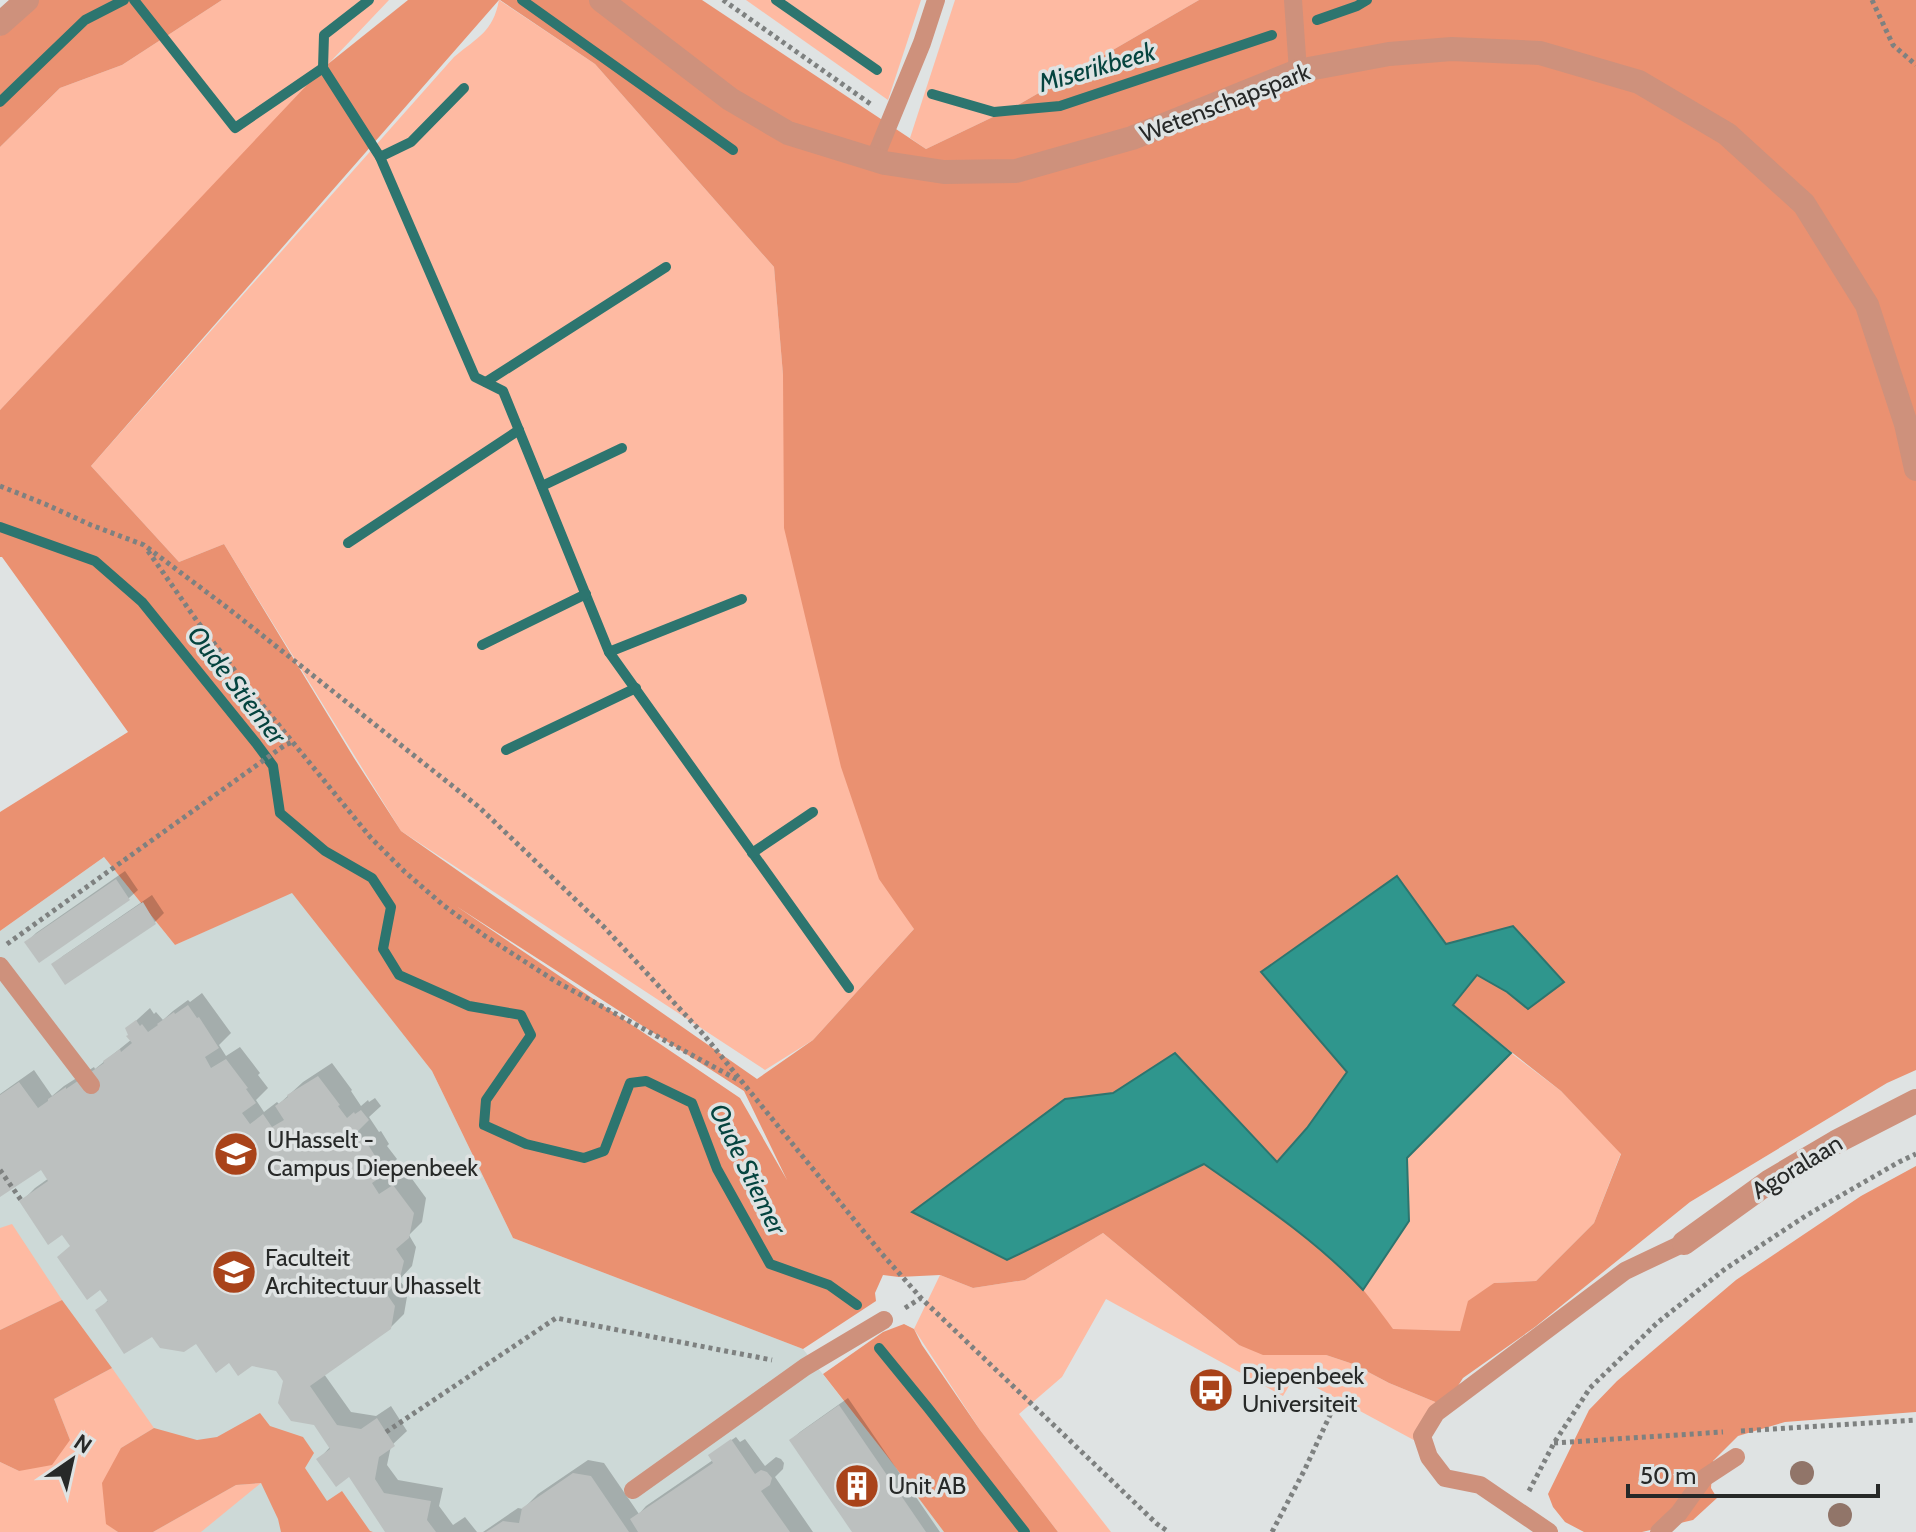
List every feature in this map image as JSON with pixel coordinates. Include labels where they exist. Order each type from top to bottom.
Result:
[{"type":"street","name":"Wetenschapspark","points":[[601,0],[730,99],[788,133],[874,160],[944,172],[1016,171],[1132,138],[1298,71],[1389,54],[1452,49],[1540,53],[1639,82],[1727,134],[1804,204],[1867,305],[1906,424],[1916,469]]},
{"type":"street","name":"Agoralaan","points":[[1684,1243],[1770,1181],[1836,1142],[1916,1101]]},
{"type":"lane","points":[[874,160],[922,43],[936,0]]},
{"type":"lane","points":[[1293,0],[1298,71]]},
{"type":"lane","points":[[0,966],[91,1085]]},
{"type":"lane","points":[[1549,1532],[1480,1485],[1445,1478],[1429,1457],[1422,1436],[1436,1413],[1625,1271],[1684,1243]]},
{"type":"lane","points":[[633,1490],[805,1367],[884,1320]]},
{"type":"lane","points":[[1659,1532],[1679,1513],[1704,1478],[1736,1457]]},
{"type":"path","points":[[723,0],[891,118]]},
{"type":"path","points":[[1872,0],[1893,45],[1916,65]]},
{"type":"path","points":[[0,486],[144,545],[252,626],[479,807],[604,927],[704,1035],[921,1298],[1060,1433],[1169,1532]]},
{"type":"path","points":[[144,545],[205,632],[371,838],[405,872],[485,936],[555,981],[743,1083]]},
{"type":"path","points":[[0,950],[243,774],[293,742]]},
{"type":"path","points":[[1519,1511],[1554,1443],[1590,1388],[1657,1323],[1725,1269],[1807,1215],[1916,1154]]},
{"type":"path","points":[[0,1170],[21,1200]]},
{"type":"path","points":[[386,1432],[556,1318],[805,1367]]},
{"type":"path","points":[[1272,1532],[1337,1400]]},
{"type":"shaded area","points":[[38,0],[222,0],[122,65],[60,88],[0,147],[0,36]]},
{"type":"shaded area","points":[[222,0],[389,0],[0,410],[0,147],[60,88],[122,65]]},
{"type":"shaded area","points":[[408,0],[499,0],[91,466],[179,562],[224,544],[401,831],[757,1079],[813,1040],[914,929],[879,879],[841,767],[784,528],[783,375],[774,267],[595,64],[500,0],[702,0],[926,149],[1018,105],[1199,0],[1916,0],[1916,1070],[1887,1083],[1690,1202],[1535,1327],[1463,1378],[1445,1406],[1326,1355],[1263,1355],[1239,1345],[1103,1233],[1025,1280],[973,1288],[940,1275],[883,1275],[875,1293],[876,1301],[803,1349],[513,1238],[432,1071],[292,893],[175,945],[104,857],[0,931],[0,812],[128,732],[0,557],[0,410],[323,68]],"holes":[[[456,906],[744,1091],[787,1180],[740,1098]],[[1513,926],[1528,1009],[1477,974],[1453,1006],[1561,1091],[1621,1154],[1594,1223],[1536,1281],[1494,1283],[1468,1301],[1460,1331],[1393,1329],[1360,1286],[1322,1249],[1204,1164],[1007,1260],[913,1212],[1065,1099],[1113,1093],[1175,1053],[1276,1162],[1307,1128],[1446,944]]]},
{"type":"shaded area","points":[[499,0],[595,64],[774,267],[783,375],[914,929],[813,1040],[765,1070],[401,831],[224,544],[179,562],[91,466],[454,57],[483,33],[493,20]]},
{"type":"shaded area","points":[[746,0],[921,0],[888,100]]},
{"type":"shaded area","points":[[955,0],[1199,0],[1018,105],[926,149],[910,138]]},
{"type":"shaded area","name":"UHasselt - Campus Diepenbeek","points":[[104,857],[175,945],[292,892],[432,1071],[513,1238],[803,1349],[944,1532],[55,1532],[0,1371],[0,931]]},
{"type":"shaded area","points":[[1511,1053],[1561,1091],[1621,1153],[1594,1223],[1536,1281],[1494,1283],[1460,1331],[1393,1330],[1363,1290],[1408,1221],[1407,1158]]},
{"type":"shaded area","points":[[1916,1166],[1916,1412],[1785,1422],[1738,1436],[1713,1461],[1711,1488],[1717,1498],[1693,1520],[1642,1532],[1584,1532],[1565,1522],[1553,1507],[1548,1494],[1589,1410],[1617,1381],[1736,1280],[1861,1196]]},
{"type":"shaded area","points":[[12,1224],[62,1300],[0,1330],[0,1228]]},
{"type":"shaded area","points":[[1103,1233],[1239,1345],[1326,1355],[1445,1406],[1423,1445],[1295,1376],[1283,1396],[1106,1299],[1062,1377],[1019,1414],[1111,1532],[1058,1532],[980,1430],[914,1329],[940,1275],[973,1288],[1025,1280]]},
{"type":"shaded area","points":[[62,1300],[112,1368],[54,1399],[70,1440],[52,1465],[19,1471],[0,1462],[0,1330]]},
{"type":"shaded area","points":[[904,1324],[914,1329],[980,1430],[1058,1532],[944,1532],[823,1374],[883,1332]]},
{"type":"shaded area","points":[[112,1368],[154,1428],[121,1448],[106,1523],[118,1532],[0,1532],[0,1462],[19,1471],[70,1440],[54,1399]]},
{"type":"shaded area","points":[[260,1413],[270,1426],[303,1437],[314,1453],[305,1468],[327,1501],[342,1491],[373,1532],[281,1532],[261,1483],[236,1485],[153,1532],[118,1532],[106,1524],[102,1483],[121,1448],[154,1428],[197,1440],[217,1437]]},
{"type":"shaded area","points":[[261,1483],[201,1532],[153,1532],[236,1485]]},
{"type":"water","points":[[1397,876],[1446,944],[1513,926],[1564,982],[1528,1009],[1507,992],[1477,975],[1453,1005],[1511,1053],[1407,1158],[1409,1221],[1363,1290],[1307,1238],[1204,1164],[1007,1260],[912,1212],[1065,1099],[1113,1093],[1175,1053],[1277,1162],[1307,1128],[1347,1072],[1261,972]]},
{"type":"building","points":[[116,879],[130,900],[39,963],[24,942]]},
{"type":"building","points":[[143,902],[156,924],[65,985],[51,964]]},
{"type":"building","name":"Faculteit Architectuur Uhasselt","points":[[188,1005],[219,1048],[205,1057],[211,1068],[226,1059],[256,1103],[242,1113],[250,1124],[263,1114],[272,1127],[284,1120],[275,1106],[318,1076],[347,1118],[361,1110],[369,1120],[357,1132],[385,1174],[372,1183],[379,1194],[393,1185],[414,1213],[409,1238],[396,1249],[404,1261],[399,1282],[386,1293],[395,1306],[391,1329],[310,1386],[337,1425],[361,1429],[377,1418],[395,1446],[379,1457],[375,1479],[384,1493],[431,1501],[427,1520],[436,1532],[385,1532],[349,1477],[336,1487],[316,1459],[330,1449],[314,1425],[291,1421],[278,1403],[283,1381],[276,1371],[252,1366],[238,1376],[229,1363],[216,1373],[196,1344],[184,1352],[160,1348],[152,1337],[124,1354],[95,1310],[108,1301],[100,1290],[87,1300],[57,1257],[70,1246],[62,1235],[48,1245],[19,1201],[48,1181],[41,1170],[0,1197],[0,1095],[19,1082],[38,1108],[132,1043],[126,1036],[125,1028],[136,1020],[148,1032]]},
{"type":"building","name":"Unit AB","points":[[839,1405],[926,1532],[852,1532],[789,1440]]},
{"type":"building","points":[[731,1439],[755,1474],[761,1470],[772,1478],[770,1485],[761,1491],[790,1532],[638,1532],[630,1519],[713,1463],[708,1455]]},
{"type":"building","points":[[573,1473],[591,1476],[629,1532],[486,1532],[503,1521],[519,1523],[522,1508]]},
{"type":"waterway","points":[[0,102],[85,20],[124,0]]},
{"type":"waterway","points":[[134,0],[235,128],[323,68]]},
{"type":"waterway","points":[[369,0],[324,35],[323,68],[380,157],[475,377],[503,391],[609,652],[849,988]]},
{"type":"waterway","points":[[522,0],[733,150]]},
{"type":"waterway","name":"Miserikbeek","points":[[776,0],[877,70]]},
{"type":"waterway","name":"Miserikbeek","points":[[1317,20],[1367,0]]},
{"type":"waterway","name":"Miserikbeek","points":[[932,94],[994,112],[1060,106],[1272,35]]},
{"type":"waterway","points":[[380,157],[411,142],[464,88]]},
{"type":"waterway","points":[[486,382],[666,267]]},
{"type":"waterway","points":[[348,543],[519,430]]},
{"type":"waterway","points":[[542,486],[622,448]]},
{"type":"waterway","name":"Oude Stiemer","points":[[0,527],[95,561],[142,602],[273,766],[280,813],[325,851],[372,878],[391,907],[383,949],[399,975],[469,1006],[521,1015],[531,1035],[486,1100],[484,1125],[526,1144],[584,1158],[604,1151],[630,1083],[646,1081],[692,1103],[717,1169],[770,1264],[829,1285],[857,1305]]},
{"type":"waterway","points":[[482,645],[586,594]]},
{"type":"waterway","points":[[609,652],[742,599]]},
{"type":"waterway","points":[[506,750],[636,688]]},
{"type":"waterway","points":[[752,853],[813,812]]},
{"type":"waterway","name":"Oude Stiemer","points":[[879,1348],[1025,1532]]},
{"type":"place","name":"UHasselt - Campus Diepenbeek","points":[[236,1154]]},
{"type":"place","name":"Faculteit Architectuur Uhasselt","points":[[234,1272]]},
{"type":"place","name":"Diepenbeek Universiteit","points":[[1211,1390]]},
{"type":"place","name":"Unit AB","points":[[857,1486]]}]
